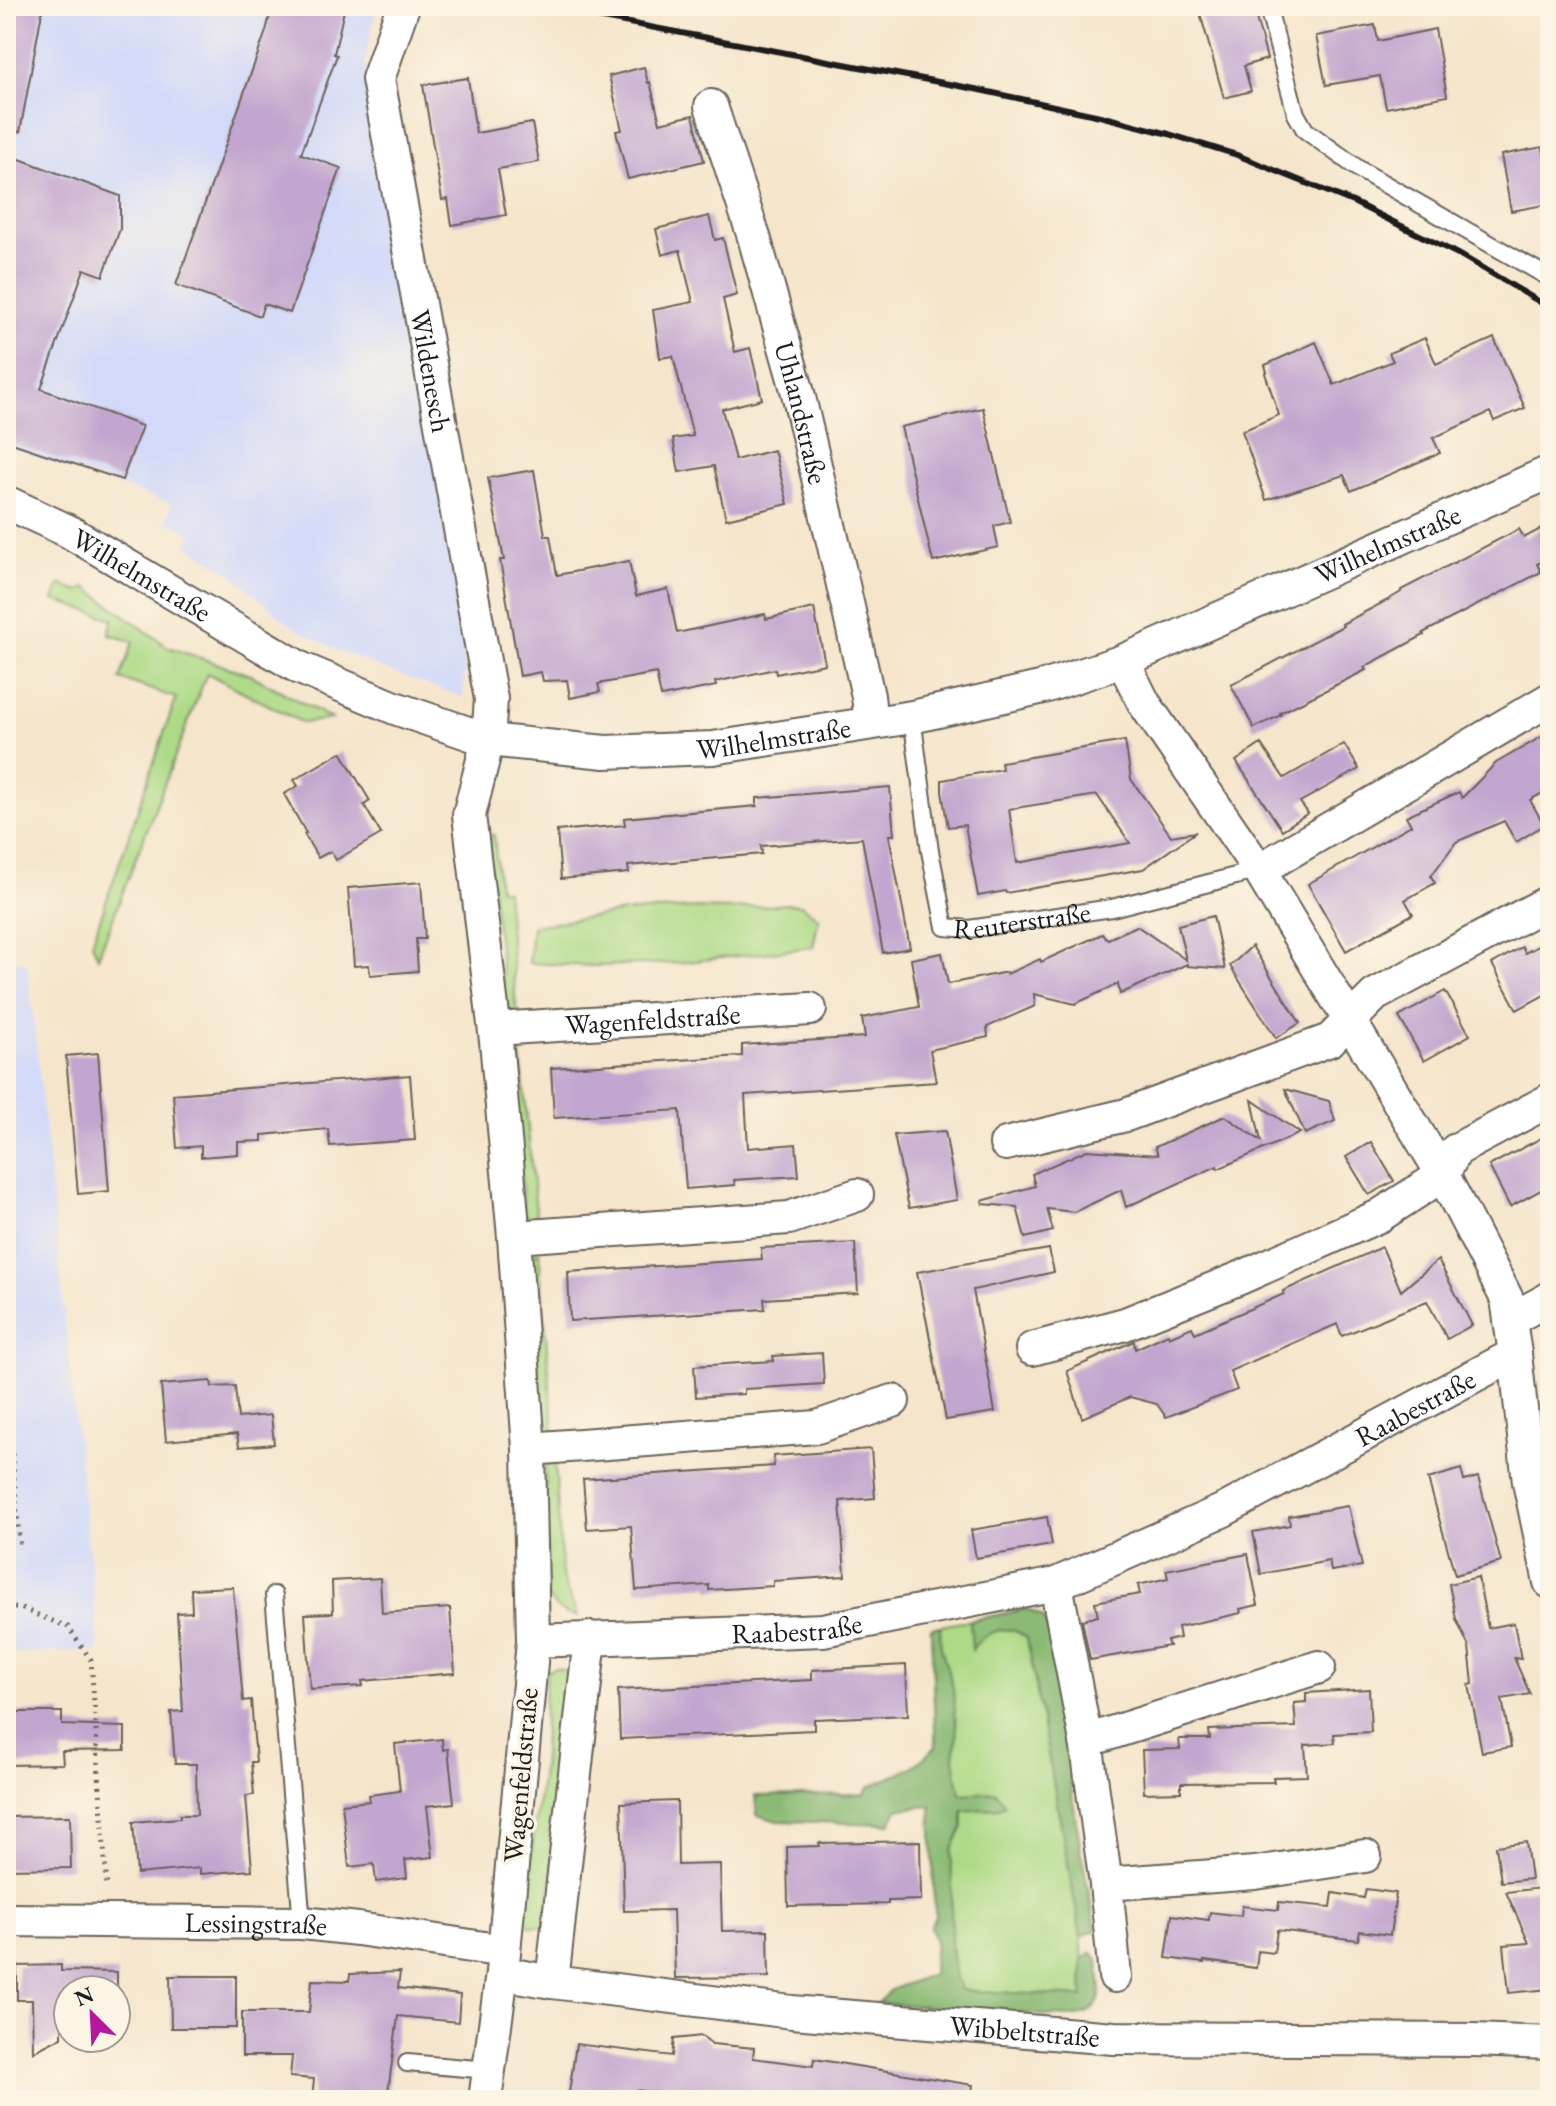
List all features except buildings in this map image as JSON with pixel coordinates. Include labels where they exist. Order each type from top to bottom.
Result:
[{"type":"street","name":"Wildenesch","points":[[403,6],[378,79],[491,699],[488,740]]},
{"type":"street","name":"Uhlandstraße","points":[[711,106],[754,237],[798,393],[845,591],[871,723]]},
{"type":"street","name":"Wilhelmstraße","points":[[6,502],[68,531],[300,668],[395,708],[488,740],[605,752],[713,748],[912,717],[1044,687],[1123,661],[1550,472]]},
{"type":"street","points":[[1123,661],[1144,703],[1259,870],[1443,1175],[1507,1299],[1540,1479],[1550,1582]]},
{"type":"street","name":"Reuterstraße","points":[[1259,870],[1550,699]]},
{"type":"street","name":"Wagenfeldstraße","points":[[487,2085],[503,1962],[533,1641],[529,1449],[514,1237],[495,1029],[469,815],[488,740]]},
{"type":"street","points":[[1006,1144],[1126,1115],[1330,1040],[1375,995],[1550,901]]},
{"type":"street","name":"Wagenfeldstraße","points":[[495,1029],[810,1009]]},
{"type":"street","points":[[1032,1349],[1125,1324],[1240,1278],[1379,1216],[1443,1175],[1456,1150],[1550,1100]]},
{"type":"street","points":[[514,1237],[789,1218],[857,1195]]},
{"type":"street","points":[[1510,1320],[1550,1298]]},
{"type":"street","name":"Raabestraße","points":[[533,1641],[823,1630],[1056,1584],[1224,1510],[1515,1354]]},
{"type":"street","points":[[529,1449],[817,1427],[893,1401]]},
{"type":"street","points":[[1056,1584],[1086,1741],[1115,1976]]},
{"type":"street","points":[[552,1982],[590,1638]]},
{"type":"street","points":[[1086,1741],[1319,1667]]},
{"type":"street","points":[[1106,1884],[1255,1873],[1365,1856]]},
{"type":"street","name":"Lessingstraße","points":[[6,1920],[302,1923],[358,1929],[503,1962]]},
{"type":"street","name":"Wibbeltstraße","points":[[503,1962],[552,1982],[792,2012],[1114,2038],[1550,2043]]},
{"type":"lane","points":[[1268,8],[1296,114],[1305,130],[1360,170],[1550,278]]},
{"type":"lane","name":"Reuterstraße","points":[[912,717],[930,851],[945,927],[969,929],[1112,908],[1259,870]]},
{"type":"lane","points":[[274,1595],[302,1923]]},
{"type":"lane","points":[[407,2063],[487,2085]]},
{"type":"path","points":[[6,1382],[20,1549]]},
{"type":"path","points":[[6,1608],[20,1608],[68,1627],[91,1660],[110,1922]]},
{"type":"shaded area","points":[[6,6],[377,6],[365,62],[468,611],[463,697],[337,650],[298,630],[229,572],[186,545],[192,534],[169,521],[163,532],[172,504],[6,446]]},
{"type":"shaded area","points":[[6,957],[28,964],[99,1651],[6,1653]]},
{"type":"green space","points":[[60,584],[79,592],[86,587],[168,647],[251,675],[332,719],[303,723],[207,673],[98,957],[92,943],[176,698],[120,679],[133,642],[109,634],[113,619],[54,600]]},
{"type":"green space","points":[[486,835],[494,835],[499,889],[506,890],[517,1017],[506,1008]]},
{"type":"green space","points":[[801,905],[819,918],[813,947],[679,963],[595,966],[529,963],[532,926],[625,912]]},
{"type":"green space","points":[[520,1047],[537,1223],[524,1212],[511,1054]]},
{"type":"green space","points":[[539,1251],[554,1434],[542,1425],[531,1256]]},
{"type":"green space","points":[[555,1462],[562,1576],[577,1616],[559,1610],[547,1596],[545,1466]]},
{"type":"green space","points":[[1027,1609],[1082,1942],[1083,1997],[945,1989],[931,1628]]},
{"type":"green space","points":[[1027,1609],[1044,1618],[1052,1639],[1071,1739],[1070,1782],[1096,1930],[1081,1936],[1027,1638],[1015,1631],[996,1631],[972,1650],[970,1621]]},
{"type":"green space","points":[[940,1626],[941,1647],[953,1688],[957,1736],[954,1759],[960,1794],[996,1792],[1005,1805],[963,1811],[963,1827],[952,1849],[951,1947],[955,1976],[961,1990],[1083,1997],[1082,1960],[1092,1953],[1098,1959],[1099,1999],[1096,2006],[1081,2015],[1068,2017],[877,2003],[891,1990],[932,1974],[935,1942],[930,1927],[935,1917],[931,1806],[897,1809],[890,1824],[778,1821],[757,1815],[755,1796],[864,1794],[869,1787],[913,1767],[936,1747],[931,1628]]},
{"type":"green space","points":[[555,1668],[564,1670],[567,1677],[568,1743],[546,1928],[522,1925],[543,1758],[545,1682],[547,1671]]},
{"type":"railway","points":[[540,6],[975,89],[1169,134],[1237,155],[1353,202],[1462,256],[1550,308]]}]
